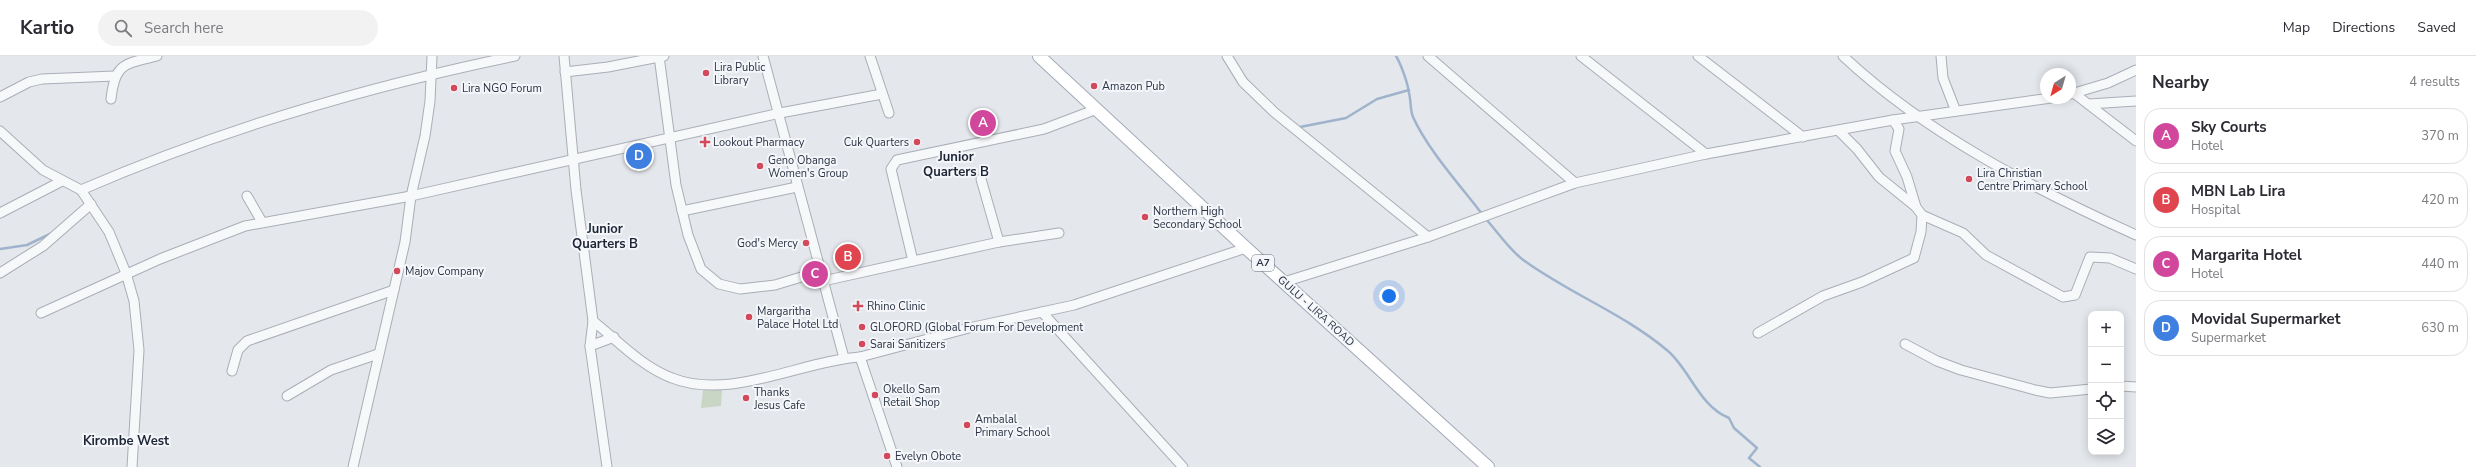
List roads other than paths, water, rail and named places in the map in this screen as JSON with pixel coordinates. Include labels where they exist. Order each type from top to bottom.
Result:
[{"type":"main road","name":"GULU - LIRA ROAD","points":[[1039,56],[1246,248],[1488,467]]},
{"type":"street","points":[[0,96],[37,80],[115,76],[137,62],[157,56]]},
{"type":"street","points":[[352,467],[394,290],[425,136],[432,73],[432,56]]},
{"type":"street","points":[[81,190],[127,169],[253,123],[331,98],[432,73],[515,56]]},
{"type":"street","points":[[564,56],[573,159],[592,321],[590,346],[607,467]]},
{"type":"street","points":[[565,72],[592,70],[660,56],[670,138],[682,211],[696,259],[714,282],[727,288],[744,290],[821,271]]},
{"type":"street","points":[[763,56],[780,113],[798,187],[844,358]]},
{"type":"street","points":[[870,56],[882,94],[890,113]]},
{"type":"street","points":[[1227,56],[1243,82],[1274,112],[1428,237]]},
{"type":"street","points":[[1428,56],[1575,183]]},
{"type":"street","points":[[1581,56],[1706,154]]},
{"type":"street","points":[[1698,56],[1803,137]]},
{"type":"street","points":[[1844,56],[1876,87],[1916,117],[2063,202],[2136,235]]},
{"type":"street","points":[[1940,56],[1943,78],[1955,110]]},
{"type":"street","points":[[2076,93],[2135,72]]},
{"type":"street","points":[[111,99],[115,76]]},
{"type":"street","points":[[41,313],[126,273],[200,242],[262,222],[412,196],[780,113],[882,94]]},
{"type":"street","points":[[2076,96],[2136,141]]},
{"type":"street","points":[[1284,282],[1428,237],[1575,183],[1706,154],[1893,120],[1955,110],[2040,99]]},
{"type":"street","points":[[2088,104],[2136,102]]},
{"type":"street","points":[[913,261],[891,169],[897,160],[1044,129],[1097,109]]},
{"type":"street","points":[[1893,120],[1899,129],[1895,152],[1908,177],[1916,207]]},
{"type":"street","points":[[0,131],[43,170],[81,190],[110,232],[126,273],[134,301],[139,350],[132,467]]},
{"type":"street","points":[[1839,131],[1857,149],[1879,178],[1916,207],[1922,215],[1963,233],[1990,257],[2060,296],[2075,295],[2079,287],[2083,268],[2090,257],[2110,258],[2136,269]]},
{"type":"street","points":[[981,179],[999,242]]},
{"type":"street","points":[[0,213],[62,181]]},
{"type":"street","points":[[682,211],[798,187]]},
{"type":"street","points":[[246,196],[262,222]]},
{"type":"street","points":[[0,273],[43,246],[91,204]]},
{"type":"street","points":[[1758,333],[1822,296],[1862,282],[1914,258],[1921,232],[1922,215]]},
{"type":"street","points":[[823,281],[999,242],[1059,233]]},
{"type":"street","points":[[592,321],[655,369],[672,379],[688,384],[705,386],[731,383],[844,358],[860,357],[969,328],[1042,312],[1111,294],[1246,248]]},
{"type":"street","points":[[232,372],[238,350],[247,341],[394,290]]},
{"type":"street","points":[[1042,312],[1057,331],[1183,467]]},
{"type":"street","points":[[590,346],[614,337]]},
{"type":"street","points":[[1905,344],[1937,361],[1961,370],[2036,390],[2050,393],[2088,389]]},
{"type":"street","points":[[287,396],[331,370],[378,354]]},
{"type":"street","points":[[860,357],[879,418],[897,467]]},
{"type":"street","points":[[2124,386],[2136,387]]},
{"type":"waterway","points":[[1396,56],[1402,69],[1408,90]]},
{"type":"waterway","points":[[1300,127],[1346,118],[1377,99],[1408,90]]},
{"type":"waterway","points":[[1408,90],[1412,114],[1419,129],[1436,155],[1482,214]]},
{"type":"waterway","points":[[1485,218],[1507,245],[1522,259],[1558,282],[1633,325],[1668,351],[1683,368],[1710,406],[1729,418],[1734,428],[1757,448],[1749,458],[1760,467]]},
{"type":"waterway","points":[[0,249],[27,245],[52,233]]},
{"type":"place","name":"Lira Public Library","points":[[706,73]]},
{"type":"place","name":"Amazon Pub","points":[[1094,86]]},
{"type":"place","name":"Lira NGO Forum","points":[[454,88]]},
{"type":"place","name":"Sky Courts","points":[[983,123]]},
{"type":"place","name":"Lookout Pharmacy","points":[[705,142]]},
{"type":"place","name":"Cuk Quarters","points":[[917,142]]},
{"type":"place","name":"Movidal Supermarket","points":[[639,156]]},
{"type":"place","name":"Geno Obanga Women's Group","points":[[760,166]]},
{"type":"place","name":"Lira Christian Centre Primary School","points":[[1969,179]]},
{"type":"place","name":"Northern High Secondary School","points":[[1145,217]]},
{"type":"place","name":"God's Mercy","points":[[806,243]]},
{"type":"place","name":"MBN Lab Lira","points":[[848,257]]},
{"type":"place","name":"Majov Company","points":[[397,271]]},
{"type":"place","name":"Margarita Hotel","points":[[815,274]]},
{"type":"place","name":"Rhino Clinic","points":[[858,306]]},
{"type":"place","name":"Margaritha Palace Hotel Ltd","points":[[749,317]]},
{"type":"place","name":"GLOFORD (Global Forum For Development","points":[[862,327]]},
{"type":"place","name":"Sarai Sanitizers","points":[[862,344]]},
{"type":"place","name":"Okello Sam Retail Shop","points":[[875,395]]},
{"type":"place","name":"Thanks Jesus Cafe","points":[[746,398]]},
{"type":"place","name":"Ambalal Primary School","points":[[967,425]]},
{"type":"place","name":"Evelyn Obote","points":[[887,456]]},
{"type":"district","name":"Junior Quarters B","points":[[956,164]]},
{"type":"district","name":"Junior Quarters B","points":[[605,236]]},
{"type":"district","name":"Kirombe West","points":[[126,441]]}]
